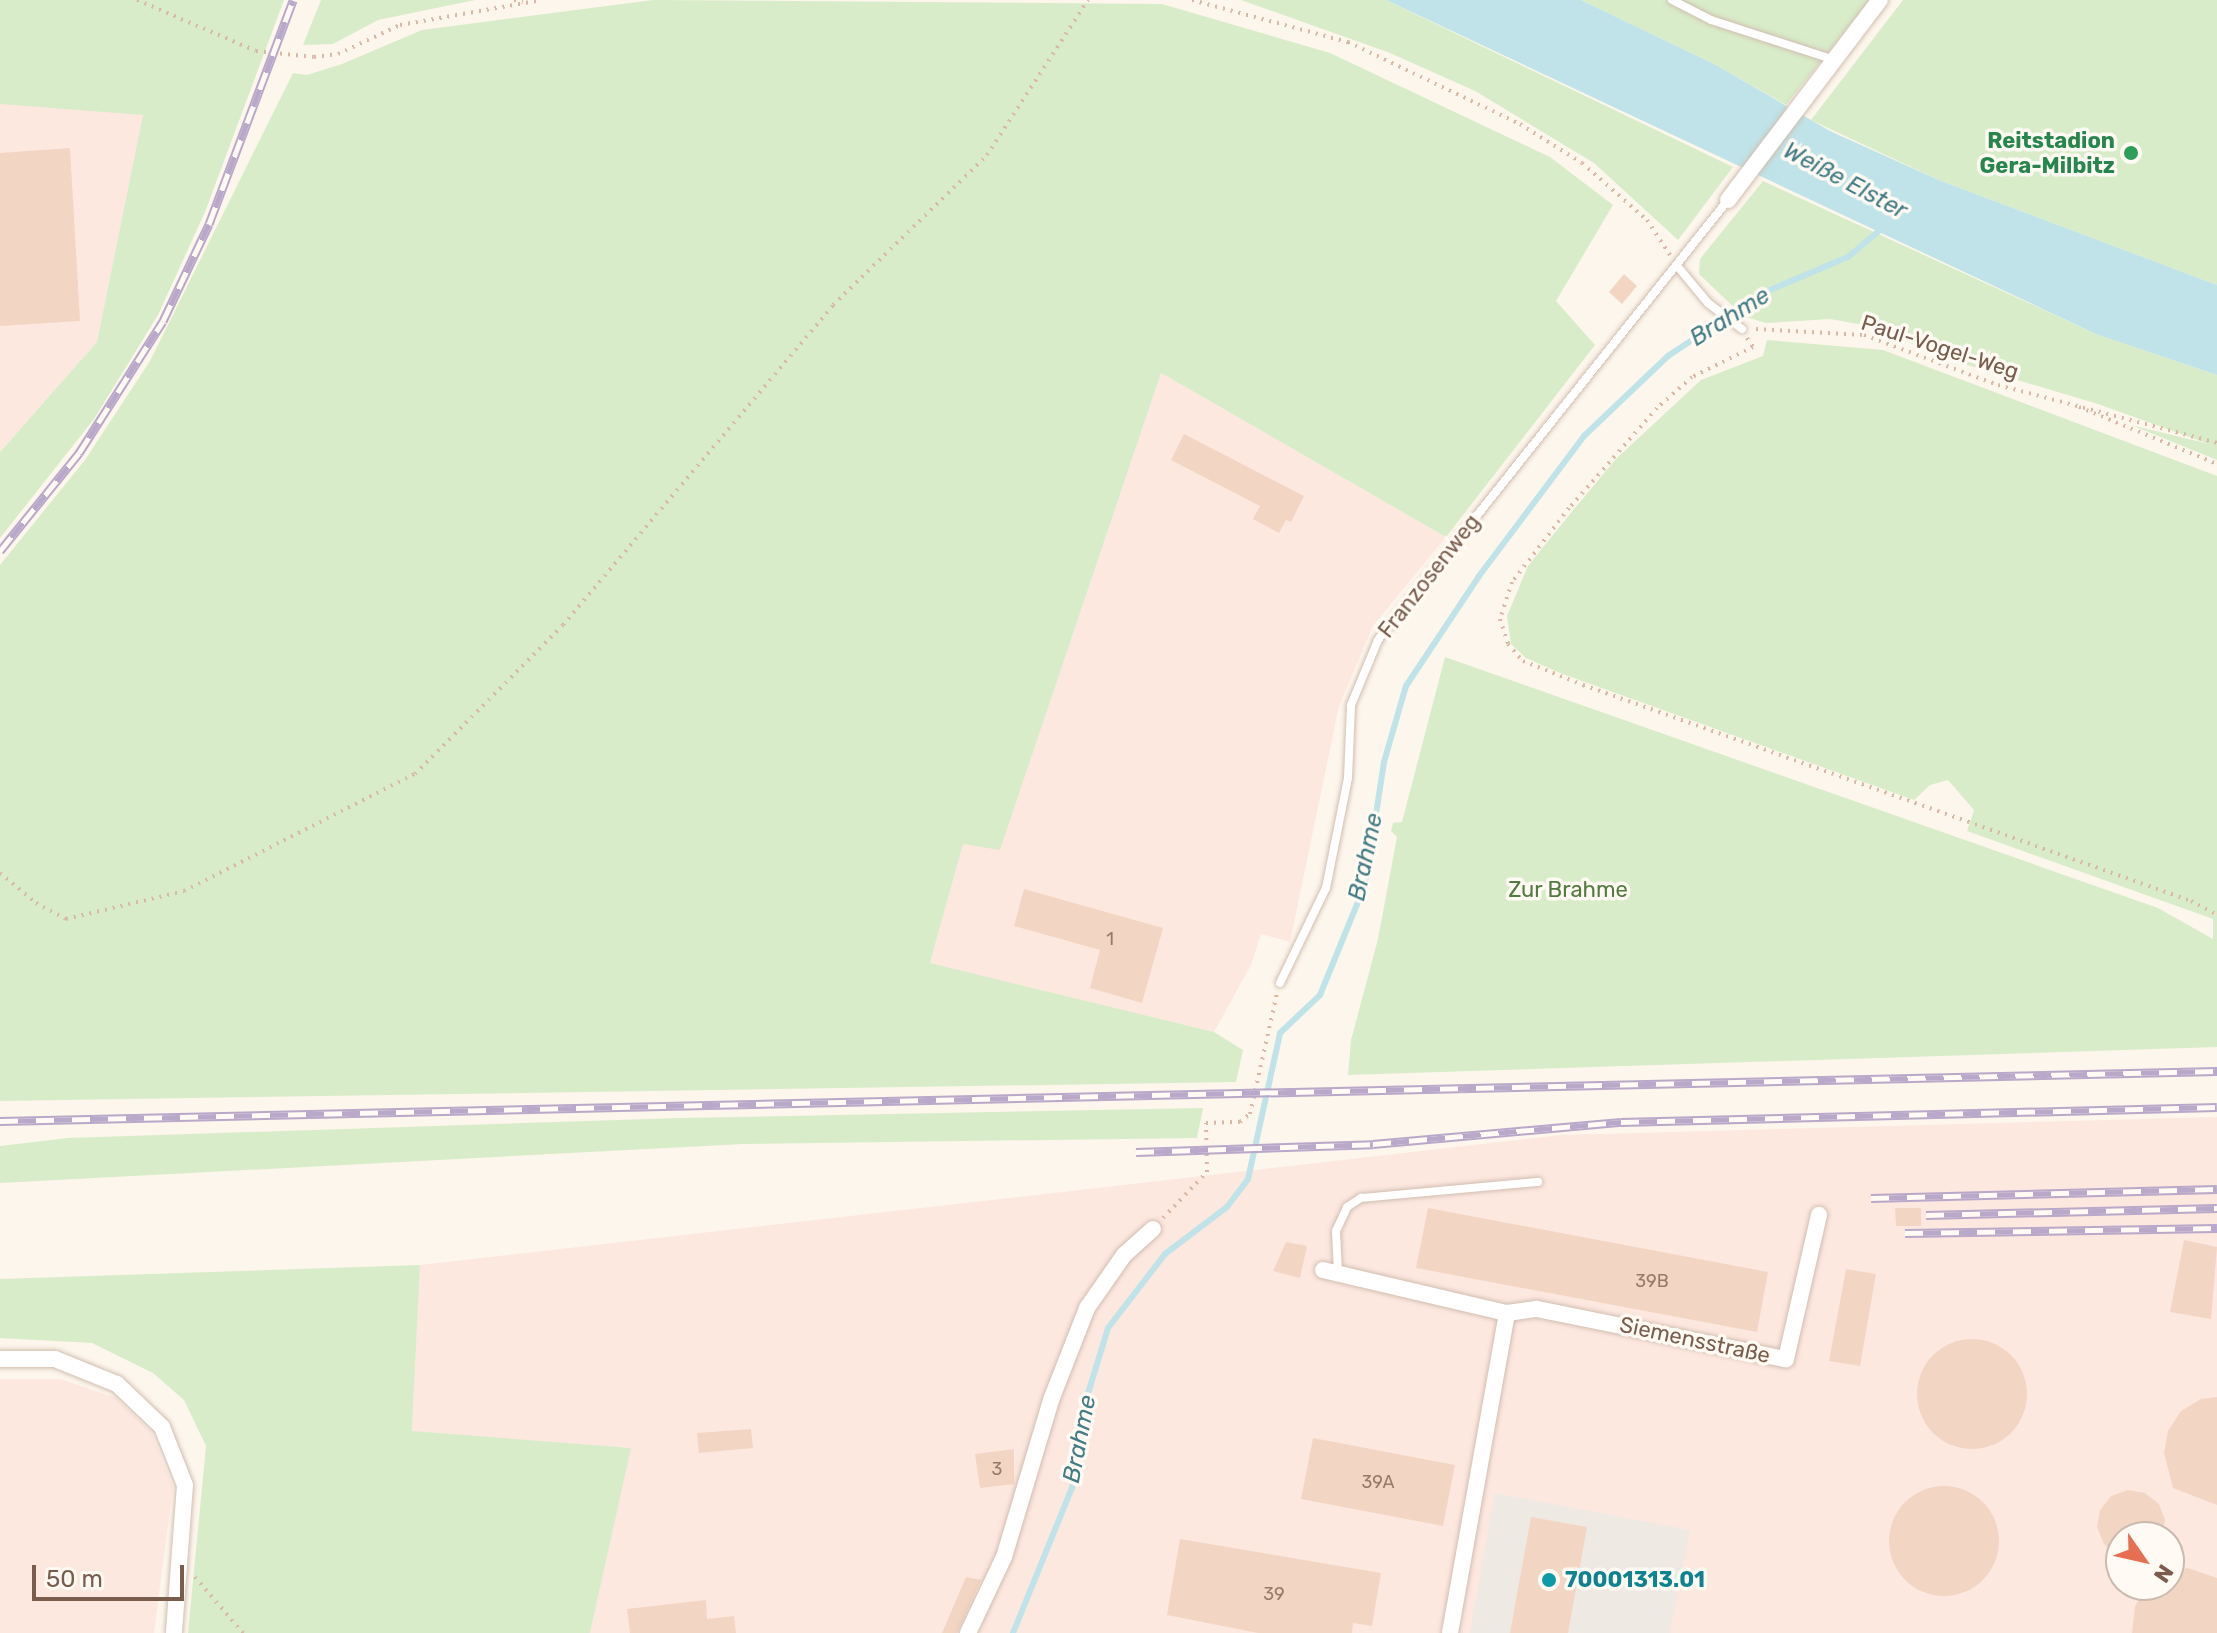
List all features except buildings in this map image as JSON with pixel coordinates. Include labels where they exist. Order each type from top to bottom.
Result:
[{"type":"street","points":[[1728,200],[1880,0]]},
{"type":"street","name":"Siemensstraße","points":[[1330,1272],[1507,1313],[1537,1309],[1786,1359],[1819,1215]]},
{"type":"street","points":[[968,1633],[1004,1557],[1051,1400],[1087,1308],[1124,1255],[1153,1229]]},
{"type":"street","points":[[1450,1633],[1507,1313]]},
{"type":"street","points":[[0,1359],[55,1359],[117,1384],[162,1427],[185,1485],[183,1563],[174,1633]]},
{"type":"lane","points":[[1672,0],[1737,29],[1836,60]]},
{"type":"lane","name":"Franzosenweg","points":[[1280,983],[1326,888],[1348,778],[1351,705],[1378,640],[1678,267],[1728,200]]},
{"type":"lane","points":[[1678,267],[1708,303],[1742,329]]},
{"type":"lane","points":[[1330,1272],[1336,1231],[1347,1207],[1361,1198],[1538,1182]]},
{"type":"path","points":[[137,0],[202,32],[256,51],[314,57],[338,54],[400,25],[542,0]]},
{"type":"path","points":[[149,4],[159,0]]},
{"type":"path","points":[[514,0],[525,3]]},
{"type":"path","points":[[0,873],[36,903],[66,919],[184,891],[415,774],[563,625],[833,305],[987,155],[1088,0]]},
{"type":"path","points":[[1192,0],[1348,42],[1520,124],[1582,163],[1647,220],[1678,267]]},
{"type":"path","points":[[1742,329],[1753,347],[1692,377],[1657,408],[1512,582],[1500,619],[1508,644],[1523,661],[1583,685],[2191,901],[2217,915]]},
{"type":"path","name":"Paul-Vogel-Weg","points":[[1742,329],[1864,335],[1998,385],[2217,443]]},
{"type":"path","points":[[2061,400],[2217,464]]},
{"type":"path","points":[[1153,1229],[1207,1172],[1206,1123],[1240,1122],[1250,1114],[1280,983]]},
{"type":"path","points":[[183,1563],[243,1633]]},
{"type":"shaded area","points":[[0,61],[150,84],[97,342],[0,452]]},
{"type":"shaded area","points":[[1161,373],[1446,537],[1373,626],[1339,706],[1290,942],[1261,934],[1251,965],[1214,1032],[930,964],[963,843],[1000,849]]},
{"type":"shaded area","points":[[2217,1117],[2217,1633],[590,1633],[630,1448],[412,1432],[420,1265],[1562,1135]]},
{"type":"shaded area","points":[[0,1379],[61,1379],[116,1398],[151,1431],[173,1487],[154,1633],[0,1633]]},
{"type":"shaded area","points":[[1495,1493],[1690,1530],[1670,1633],[1470,1633]]},
{"type":"green space","points":[[0,0],[284,0],[205,212],[158,315],[94,419],[0,538],[0,452],[97,342],[143,115],[0,104]]},
{"type":"green space","points":[[321,0],[475,0],[378,20],[333,44],[303,45]]},
{"type":"green space","points":[[653,0],[1162,4],[1330,53],[1550,157],[1613,205],[1556,301],[1595,345],[1446,537],[1161,373],[1000,850],[963,844],[930,963],[1214,1032],[1243,1050],[1236,1082],[0,1101],[0,565],[85,460],[150,361],[293,73],[307,75],[342,64],[422,30]]},
{"type":"green space","points":[[1241,0],[1386,0],[1733,167],[1678,240],[1594,163],[1475,91],[1390,53]]},
{"type":"green space","points":[[1581,0],[1870,0],[1786,105],[1716,65]]},
{"type":"green space","name":"Reitstadion Gera-Milbitz","points":[[1903,0],[2217,0],[2217,285],[1941,181],[1811,120]]},
{"type":"green space","points":[[1763,181],[2096,334],[2217,375],[2217,460],[2131,425],[2209,444],[2098,404],[1964,364],[1864,325],[1830,319],[1766,323],[1743,316],[1699,274],[1700,259]]},
{"type":"green space","name":"Zur Brahme","points":[[1767,340],[1883,350],[2217,476],[2217,1047],[1348,1075],[1351,1040],[1378,939],[1397,837],[1391,831],[1393,823],[1402,822],[1445,657],[2158,908],[2213,939],[2213,919],[1967,831],[1974,810],[1948,780],[1930,785],[1914,800],[1560,673],[1526,658],[1511,644],[1507,616],[1528,566],[1616,459],[1701,380],[1763,356]]},
{"type":"green space","points":[[1203,1108],[1197,1138],[743,1144],[0,1183],[0,1146],[68,1138],[680,1118]]},
{"type":"green space","points":[[420,1265],[412,1431],[631,1448],[590,1633],[188,1633],[206,1446],[184,1400],[153,1373],[92,1343],[0,1338],[0,1279]]},
{"type":"water","name":"Weiße Elster","points":[[1386,0],[1581,0],[1716,65],[1830,131],[1941,181],[2217,285],[2217,375],[2096,334]]},
{"type":"waterway","name":"Brahme","points":[[1013,1633],[1072,1488],[1086,1400],[1108,1328],[1165,1254],[1227,1207],[1248,1179],[1280,1033],[1320,995],[1365,885],[1384,762],[1406,686],[1479,576],[1584,436],[1668,356],[1763,293],[1848,257],[1879,231]]},
{"type":"railway","points":[[0,551],[79,453],[163,321],[209,224],[293,0]]},
{"type":"railway","points":[[0,1121],[2217,1071]]},
{"type":"railway","points":[[1136,1152],[1373,1144],[1621,1122],[2217,1107]]},
{"type":"railway","points":[[1871,1198],[2217,1189]]},
{"type":"railway","points":[[1926,1215],[2217,1208]]},
{"type":"railway","points":[[1905,1233],[2217,1228]]},
{"type":"place","name":"Reitstadion Gera-Milbitz","points":[[2131,153]]},
{"type":"place","name":"70001313.01","points":[[1549,1580]]}]
